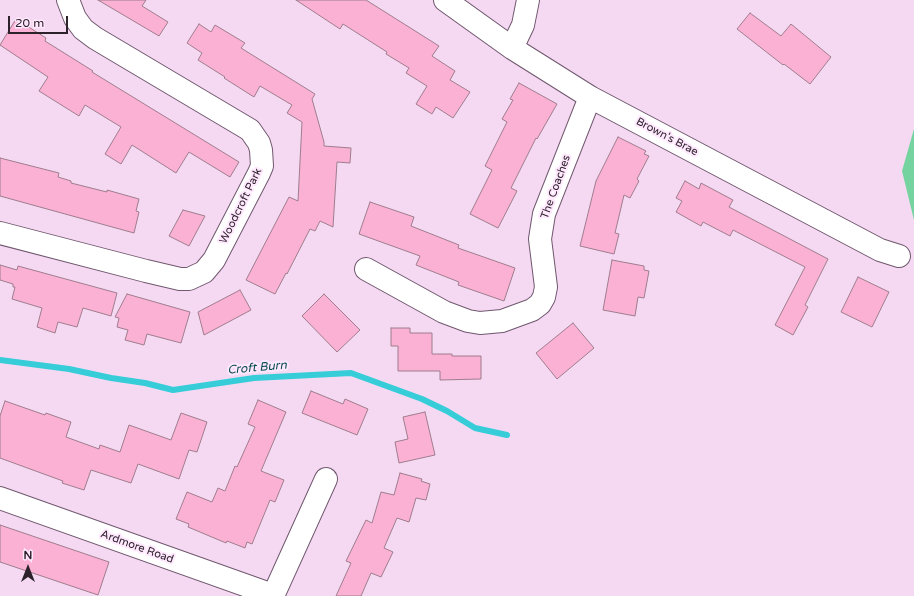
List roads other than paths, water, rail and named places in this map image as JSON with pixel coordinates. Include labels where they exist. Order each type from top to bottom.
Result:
[{"type":"street","name":"Woodcroft Park","points":[[0,233],[146,271],[180,279],[189,279],[204,272],[214,260],[262,166],[259,143],[250,130],[95,38],[83,29],[75,18],[68,0]]},
{"type":"street","name":"Brown's Brae","points":[[445,0],[512,48],[590,97],[880,250],[899,256]]},
{"type":"street","points":[[512,48],[523,25],[528,0]]},
{"type":"street","name":"The Coaches","points":[[366,269],[444,312],[468,321],[480,323],[502,321],[532,310],[540,304],[544,297],[546,287],[540,239],[544,214],[590,97]]},
{"type":"street","points":[[273,596],[326,479]]},
{"type":"street","name":"Ardmore Road","points":[[0,498],[273,596]]},
{"type":"waterway","name":"Croft Burn","points":[[0,360],[69,369],[111,378],[145,383],[173,390],[254,378],[351,373],[422,399],[447,411],[475,428],[507,435]]}]
